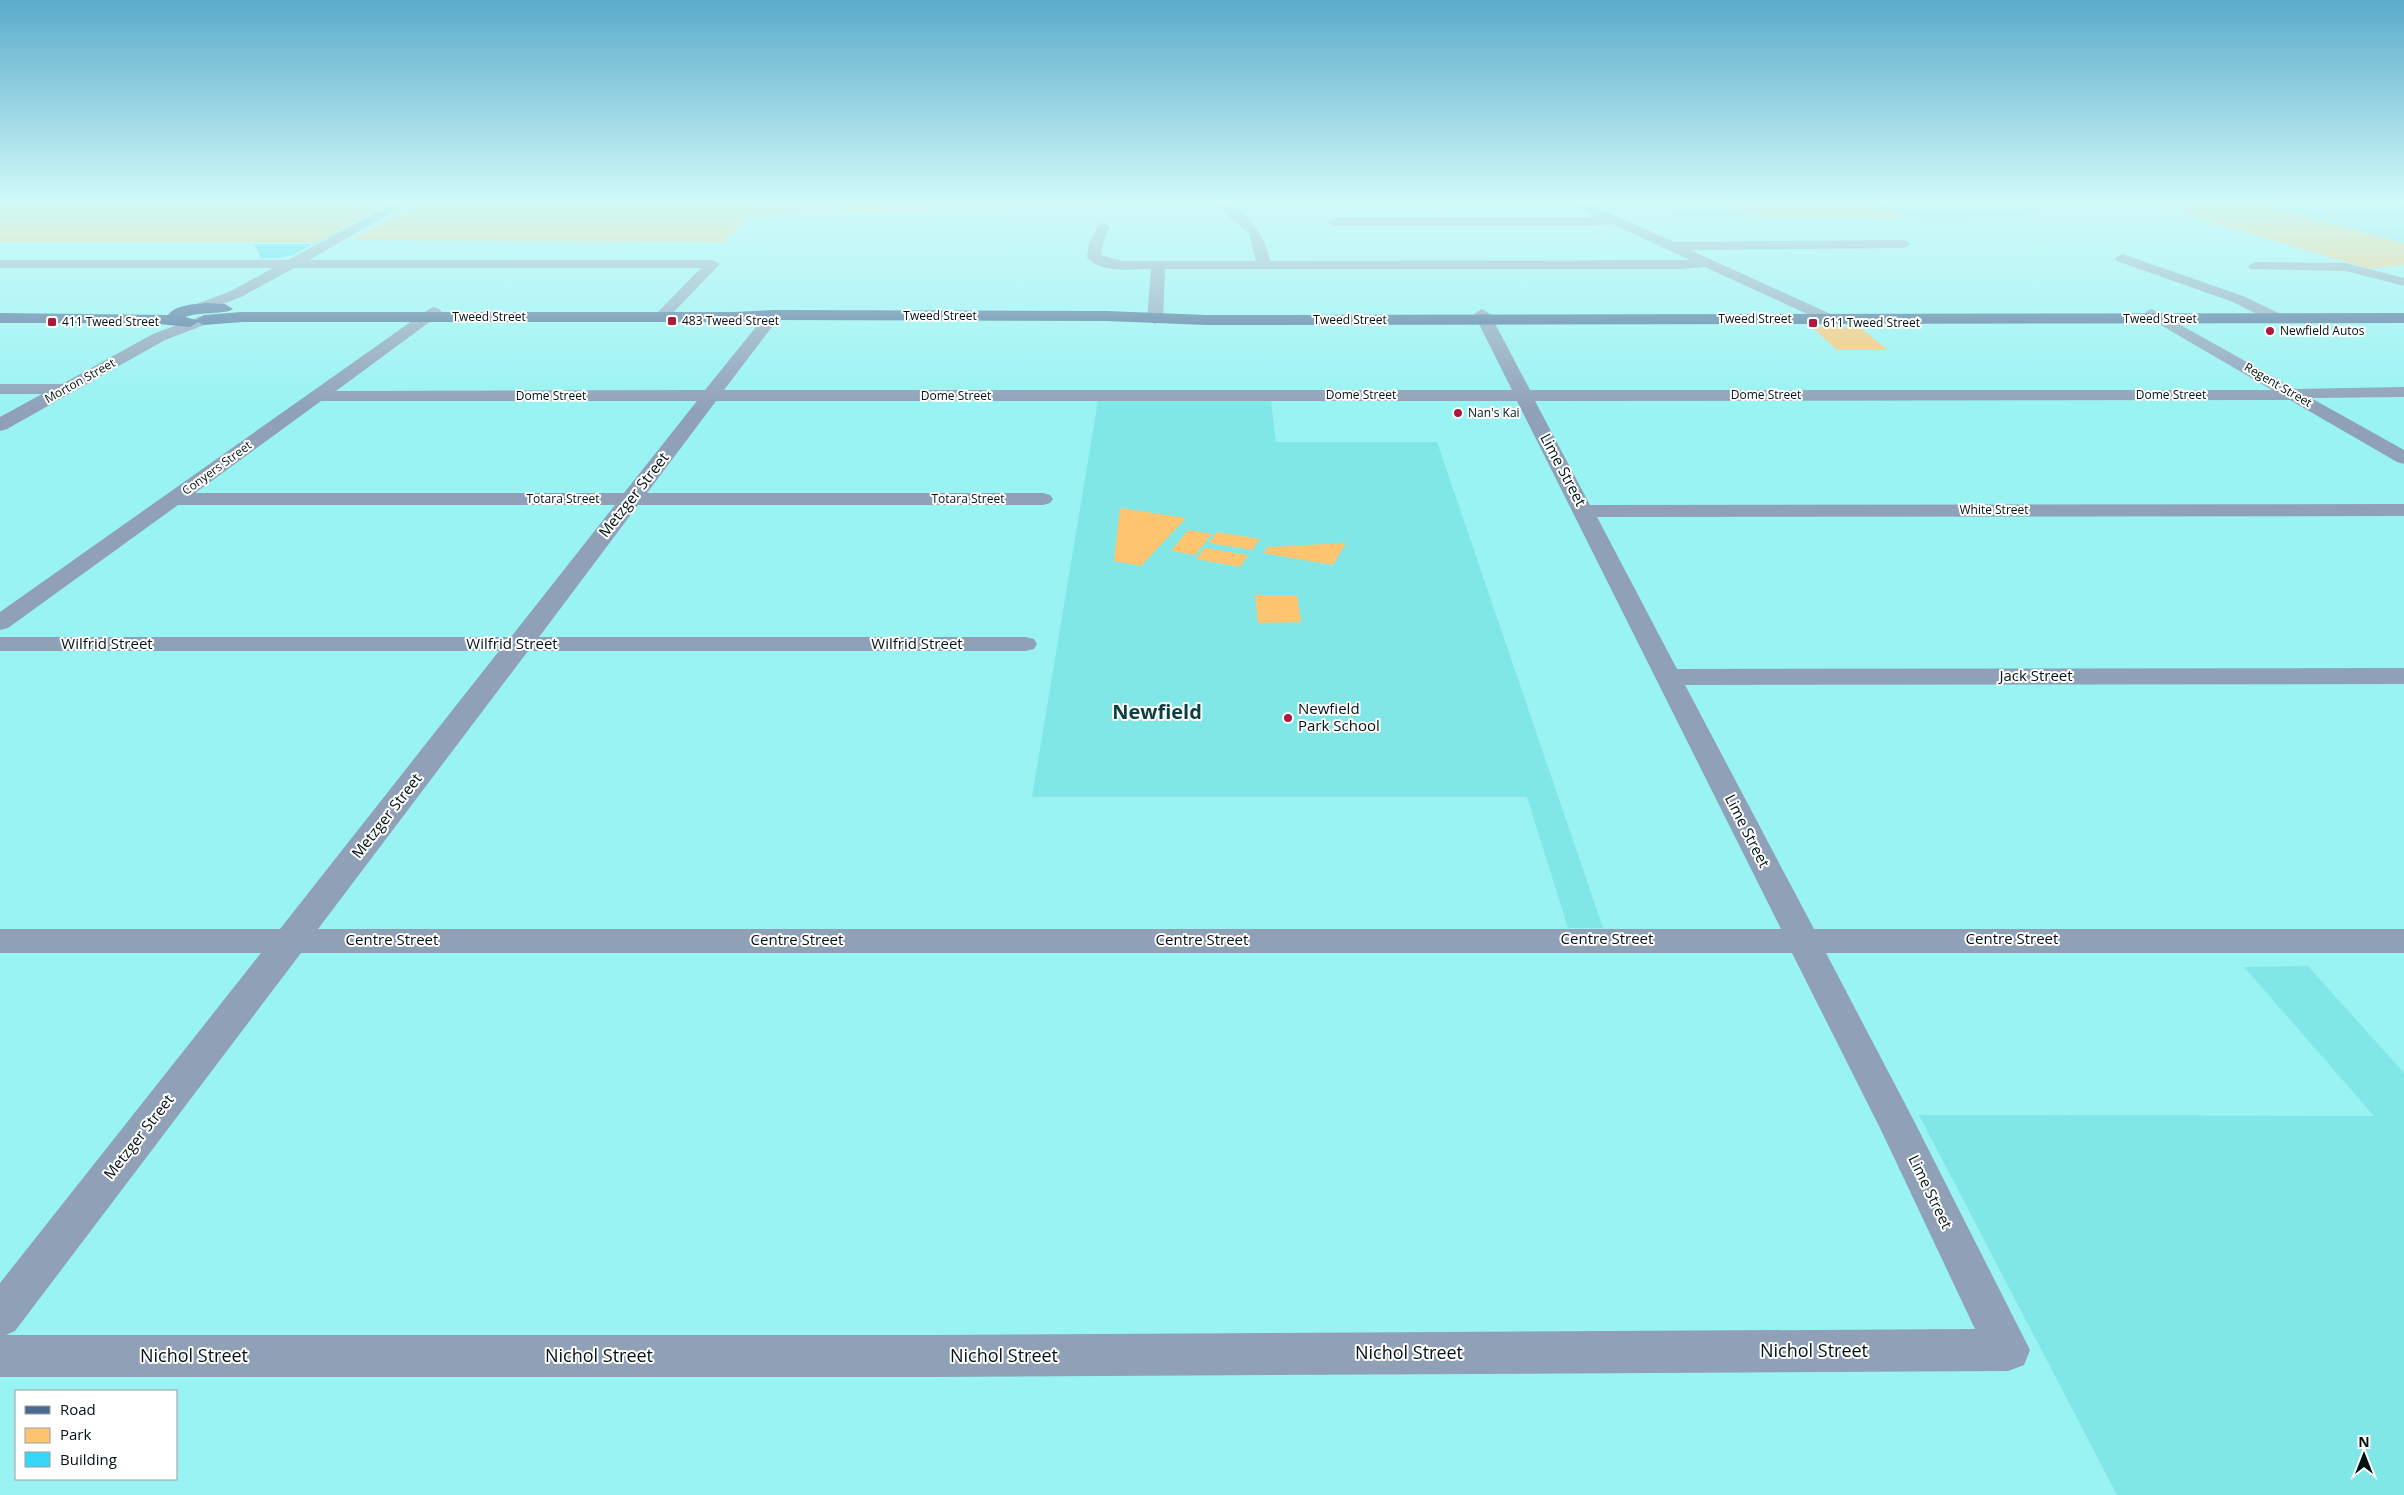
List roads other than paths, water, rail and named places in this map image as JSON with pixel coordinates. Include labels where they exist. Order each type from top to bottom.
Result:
[{"type":"main road","name":"Tweed Street","points":[[223,309],[259,312],[430,315]]},
{"type":"main road","points":[[0,318],[143,318],[174,320],[200,315],[222,315],[226,311],[223,309]]},
{"type":"main road","name":"Tweed Street","points":[[0,312],[159,312],[242,318],[430,315],[773,315],[1484,317],[2273,316],[2404,318]]},
{"type":"main road","name":"Tweed Street","points":[[2273,316],[2404,313]]},
{"type":"street","points":[[223,309],[236,294],[278,272]]},
{"type":"street","points":[[664,315],[706,272]]},
{"type":"street","points":[[1155,316],[1158,272]]},
{"type":"street","points":[[1728,272],[1824,317]]},
{"type":"street","points":[[2161,272],[2230,296],[2273,316]]},
{"type":"street","points":[[2364,272],[2404,282]]},
{"type":"street","name":"Morton Street","points":[[0,425],[236,294]]},
{"type":"street","name":"Conyers Street","points":[[0,623],[430,315]]},
{"type":"street","name":"Metzger Street","points":[[0,1317],[773,315]]},
{"type":"street","name":"Regent Street","points":[[2165,316],[2300,394],[2404,458]]},
{"type":"street","name":"Lime Street","points":[[1484,317],[1900,1130],[2008,1350]]},
{"type":"street","name":"Morton Street","points":[[155,339],[174,320]]},
{"type":"street","points":[[0,389],[66,389]]},
{"type":"street","name":"Dome Street","points":[[318,396],[2300,394],[2404,392]]},
{"type":"street","name":"Regent Street","points":[[2300,394],[2404,449]]},
{"type":"street","name":"Totara Street","points":[[173,499],[1044,499]]},
{"type":"street","name":"White Street","points":[[1584,511],[2404,510]]},
{"type":"street","name":"Wilfrid Street","points":[[0,644],[1025,644]]},
{"type":"street","name":"Jack Street","points":[[1669,678],[2404,676]]},
{"type":"street","name":"Centre Street","points":[[0,940],[1802,939],[2404,941]]},
{"type":"street","name":"Nichol Street","points":[[0,1356],[932,1356],[2008,1350]]},
{"type":"place","name":"483 Tweed Street","points":[[672,321]]},
{"type":"place","name":"411 Tweed Street","points":[[52,322]]},
{"type":"place","name":"611 Tweed Street","points":[[1813,323]]},
{"type":"place","name":"Newfield Autos","points":[[2270,331]]},
{"type":"place","name":"Nan's Kai","points":[[1458,413]]},
{"type":"place","name":"Newfield Park School","points":[[1288,718]]},
{"type":"district","name":"Newfield","points":[[1157,712]]}]
